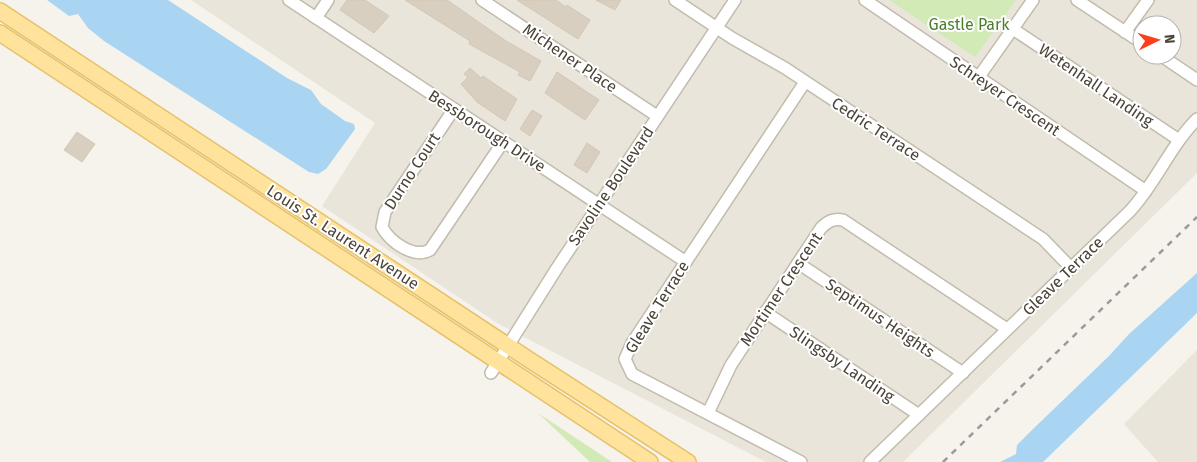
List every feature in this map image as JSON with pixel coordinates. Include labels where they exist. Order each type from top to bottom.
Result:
[{"type":"main road","name":"Louis St. Laurent Avenue","points":[[0,11],[688,462]]},
{"type":"main road","name":"Louis St. Laurent Avenue","points":[[0,33],[495,367],[650,462]]},
{"type":"street","name":"Bessborough Drive","points":[[290,0],[686,262]]},
{"type":"street","points":[[316,18],[328,0]]},
{"type":"street","name":"Michener Place","points":[[482,0],[657,116]]},
{"type":"street","name":"Cedric Terrace","points":[[675,0],[716,28],[805,82],[1043,239],[1071,268]]},
{"type":"street","name":"Savoline Boulevard","points":[[495,367],[599,204],[735,0]]},
{"type":"street","name":"Schreyer Crescent","points":[[865,0],[1146,190]]},
{"type":"street","points":[[978,78],[1034,0]]},
{"type":"street","points":[[1078,0],[1132,37]]},
{"type":"street","points":[[1125,32],[1148,0]]},
{"type":"street","name":"Wetenhall Landing","points":[[1013,29],[1179,140]]},
{"type":"street","points":[[1175,65],[1197,80]]},
{"type":"street","name":"Gleave Terrace","points":[[801,462],[632,374],[624,359],[627,350],[805,82]]},
{"type":"street","name":"Durno Court","points":[[454,109],[382,219],[385,233],[412,252],[424,254],[435,246],[503,142]]},
{"type":"street","name":"Gleave Terrace","points":[[870,462],[1130,211],[1179,140],[1197,119]]},
{"type":"street","name":"Mortimer Crescent","points":[[708,413],[731,364],[826,222],[834,219],[843,220],[1007,329]]},
{"type":"street","name":"Septimus Heights","points":[[798,263],[963,373]]},
{"type":"street","name":"Slingsby Landing","points":[[765,312],[919,414]]},
{"type":"shaded area","points":[[191,0],[1197,0],[1197,173],[903,462],[766,462],[497,323],[322,206],[375,123]]},
{"type":"shaded area","points":[[1197,350],[1197,462],[1158,462],[1124,424]]},
{"type":"green space","name":"Gastle Park","points":[[889,0],[1016,0],[975,57]]},
{"type":"green space","points":[[538,413],[612,462],[590,462]]},
{"type":"water","points":[[47,0],[168,0],[287,78],[311,90],[321,104],[345,121],[354,124],[355,129],[326,169],[318,174],[309,172],[104,41],[88,28],[78,14],[69,16]]},
{"type":"water","points":[[1197,273],[1197,313],[1043,462],[1000,462],[1016,454],[1017,445],[1032,430],[1109,356],[1129,334]]},
{"type":"building","points":[[347,0],[365,0],[389,16],[374,33],[340,10]]},
{"type":"building","points":[[405,0],[447,0],[506,41],[541,61],[530,81],[518,75],[520,72],[469,44],[470,41]]},
{"type":"building","points":[[517,0],[556,0],[590,20],[578,39]]},
{"type":"building","points":[[596,0],[621,0],[615,10]]},
{"type":"building","points":[[470,68],[481,78],[483,76],[517,99],[505,121],[477,102],[461,84],[468,77],[464,74]]},
{"type":"building","points":[[557,72],[599,100],[585,120],[545,93]]},
{"type":"building","points":[[532,110],[542,116],[530,136],[520,129]]},
{"type":"building","points":[[77,132],[95,144],[82,162],[64,150]]},
{"type":"building","points":[[587,143],[600,152],[587,173],[574,165]]},
{"type":"railway","points":[[943,462],[1197,217]]}]
